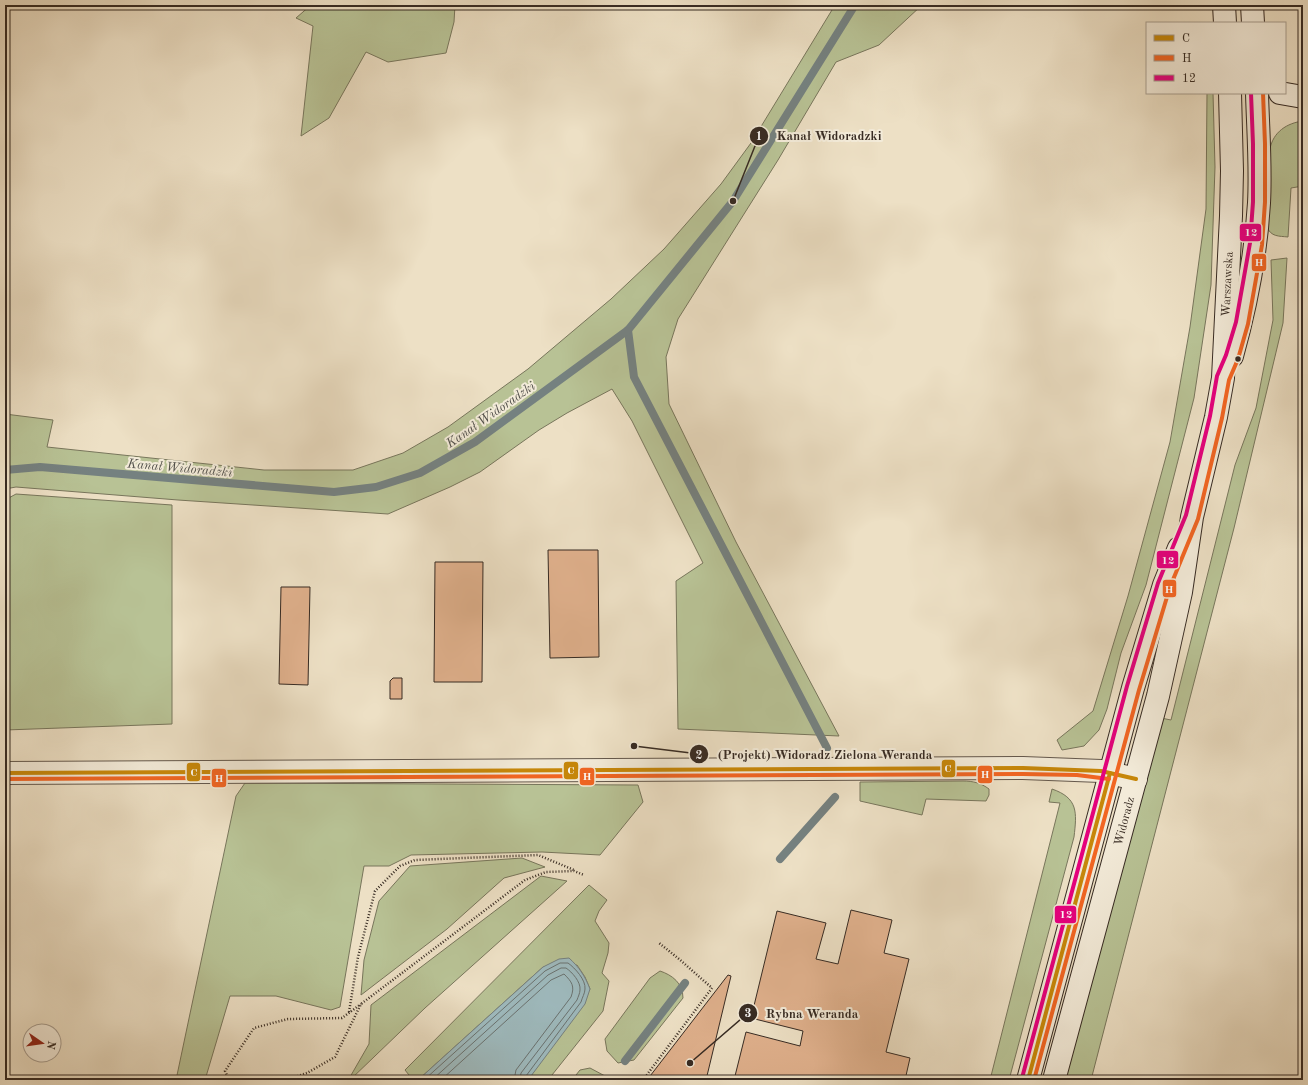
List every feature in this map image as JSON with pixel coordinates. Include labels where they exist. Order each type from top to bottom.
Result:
[{"type":"street","points":[[1224,5],[1225,22]]},
{"type":"street","points":[[1252,5],[1254,22]]},
{"type":"street","name":"Warszawska","points":[[1224,378],[1231,216],[1232,140],[1230,94]]},
{"type":"street","name":"Warszawska","points":[[1224,378],[1242,322],[1256,244],[1259,202],[1257,94]]},
{"type":"street","points":[[1285,94],[1303,98]]},
{"type":"street","points":[[1028,1080],[1133,688],[1164,585],[1192,517],[1224,378]]},
{"type":"street","name":"Widoradz","points":[[1054,1080],[1158,696],[1181,592],[1192,517]]},
{"type":"street","points":[[5,772],[1023,768],[1101,771],[1136,779]]},
{"type":"path","points":[[349,1012],[358,957],[375,891],[400,866],[415,860],[538,855],[584,875]]},
{"type":"path","points":[[229,1080],[226,1071],[254,1028],[288,1019],[342,1018],[525,880],[546,872],[574,870]]},
{"type":"path","points":[[642,1080],[712,988],[679,959],[659,944]]},
{"type":"path","points":[[286,1080],[307,1073],[335,1057],[361,1004]]},
{"type":"green space","points":[[311,5],[455,5],[454,22],[446,53],[388,62],[366,52],[329,118],[301,136],[313,26],[296,18]]},
{"type":"green space","points":[[835,5],[922,5],[879,45],[836,62],[778,160],[678,319],[666,357],[669,404],[736,542],[839,736],[678,729],[676,581],[703,563],[632,421],[612,389],[539,430],[480,472],[388,514],[178,500],[16,487],[5,489],[5,414],[53,420],[47,447],[264,470],[353,470],[403,453],[448,427],[528,369],[611,299],[664,249],[721,184],[751,143]]},
{"type":"green space","points":[[1207,94],[1213,94],[1215,167],[1211,285],[1194,398],[1146,585],[1121,653],[1107,709],[1099,730],[1084,746],[1062,750],[1057,740],[1093,711],[1128,596],[1170,442],[1190,327],[1206,209]]},
{"type":"green space","points":[[1303,121],[1303,186],[1291,188],[1288,237],[1278,236],[1271,233],[1267,227],[1270,149],[1274,138],[1282,129],[1286,126]]},
{"type":"green space","points":[[1287,258],[1283,323],[1234,528],[1091,1080],[1064,1080],[1161,718],[1171,720],[1235,465],[1256,408],[1273,320],[1271,260]]},
{"type":"green space","points":[[16,494],[172,505],[172,724],[5,730],[5,500]]},
{"type":"green space","points":[[963,781],[977,783],[989,789],[989,795],[986,801],[926,799],[922,815],[860,801],[860,782]]},
{"type":"green space","points":[[245,783],[638,785],[643,802],[600,855],[542,852],[411,855],[389,866],[364,866],[340,1007],[331,1010],[276,996],[230,996],[205,1080],[176,1080],[236,796]]},
{"type":"green space","points":[[1052,789],[1067,797],[1074,807],[1074,837],[1009,1080],[990,1080],[1060,803],[1049,802]]},
{"type":"green space","points":[[522,858],[545,867],[504,878],[447,929],[361,995],[364,960],[379,901],[410,866]]},
{"type":"green space","points":[[541,876],[567,881],[425,1008],[350,1080],[345,1080],[350,1077],[369,1044],[371,1005]]},
{"type":"green space","points":[[589,885],[607,900],[599,911],[595,921],[609,943],[608,953],[602,973],[609,981],[603,1011],[548,1080],[528,1080],[590,989],[585,977],[577,965],[543,967],[418,1080],[413,1080],[405,1070]]},
{"type":"green space","points":[[660,971],[676,980],[683,993],[683,998],[634,1060],[618,1063],[607,1051],[605,1039],[650,978]]},
{"type":"green space","points":[[590,1068],[605,1076],[607,1080],[572,1080],[580,1070]]},
{"type":"water","points":[[569,958],[581,972],[590,989],[585,1004],[528,1080],[418,1080],[543,967],[559,959]]},
{"type":"building","points":[[548,550],[598,550],[599,657],[550,658]]},
{"type":"building","points":[[435,562],[483,562],[482,682],[434,682]]},
{"type":"building","points":[[281,587],[310,587],[308,685],[279,684]]},
{"type":"building","points":[[393,678],[402,678],[402,699],[390,699],[390,681]]},
{"type":"building","points":[[851,910],[892,920],[884,953],[909,959],[886,1052],[910,1058],[905,1080],[734,1080],[746,1032],[800,1046],[803,1031],[751,1018],[777,911],[826,923],[816,959],[838,964]]},
{"type":"building","points":[[728,975],[731,976],[706,1080],[647,1080]]},
{"type":"waterway","name":"Kanał Widoradzki","points":[[5,470],[40,467],[334,492],[376,487],[420,473],[475,442],[628,330],[733,201],[855,5]]},
{"type":"waterway","points":[[628,330],[634,377],[827,748]]},
{"type":"waterway","points":[[780,859],[835,797]]},
{"type":"waterway","points":[[625,1061],[685,983]]},
{"type":"transit line","name":"12","points":[[1022,1078],[1127,686],[1158,583],[1186,515],[1210,416],[1217,376],[1226,355],[1236,322],[1250,243],[1253,202],[1251,94]]},
{"type":"transit line","name":"H","points":[[1034,1080],[1139,690],[1170,587],[1198,519],[1222,418],[1229,380],[1238,359],[1248,324],[1262,245],[1265,202],[1263,94]]},
{"type":"transit line","name":"C","points":[[5,773],[1023,768],[1101,771],[1136,779]]},
{"type":"transit line","name":"C","points":[[1028,1080],[1110,773]]},
{"type":"transit line","name":"H","points":[[5,779],[1023,774],[1077,775],[1109,779]]},
{"type":"place","name":"Kanał Widoradzki","points":[[733,201]]},
{"type":"place","name":"(Projekt) Widoradz Zielona Weranda","points":[[634,746]]},
{"type":"place","name":"Rybna Weranda","points":[[690,1063]]}]
